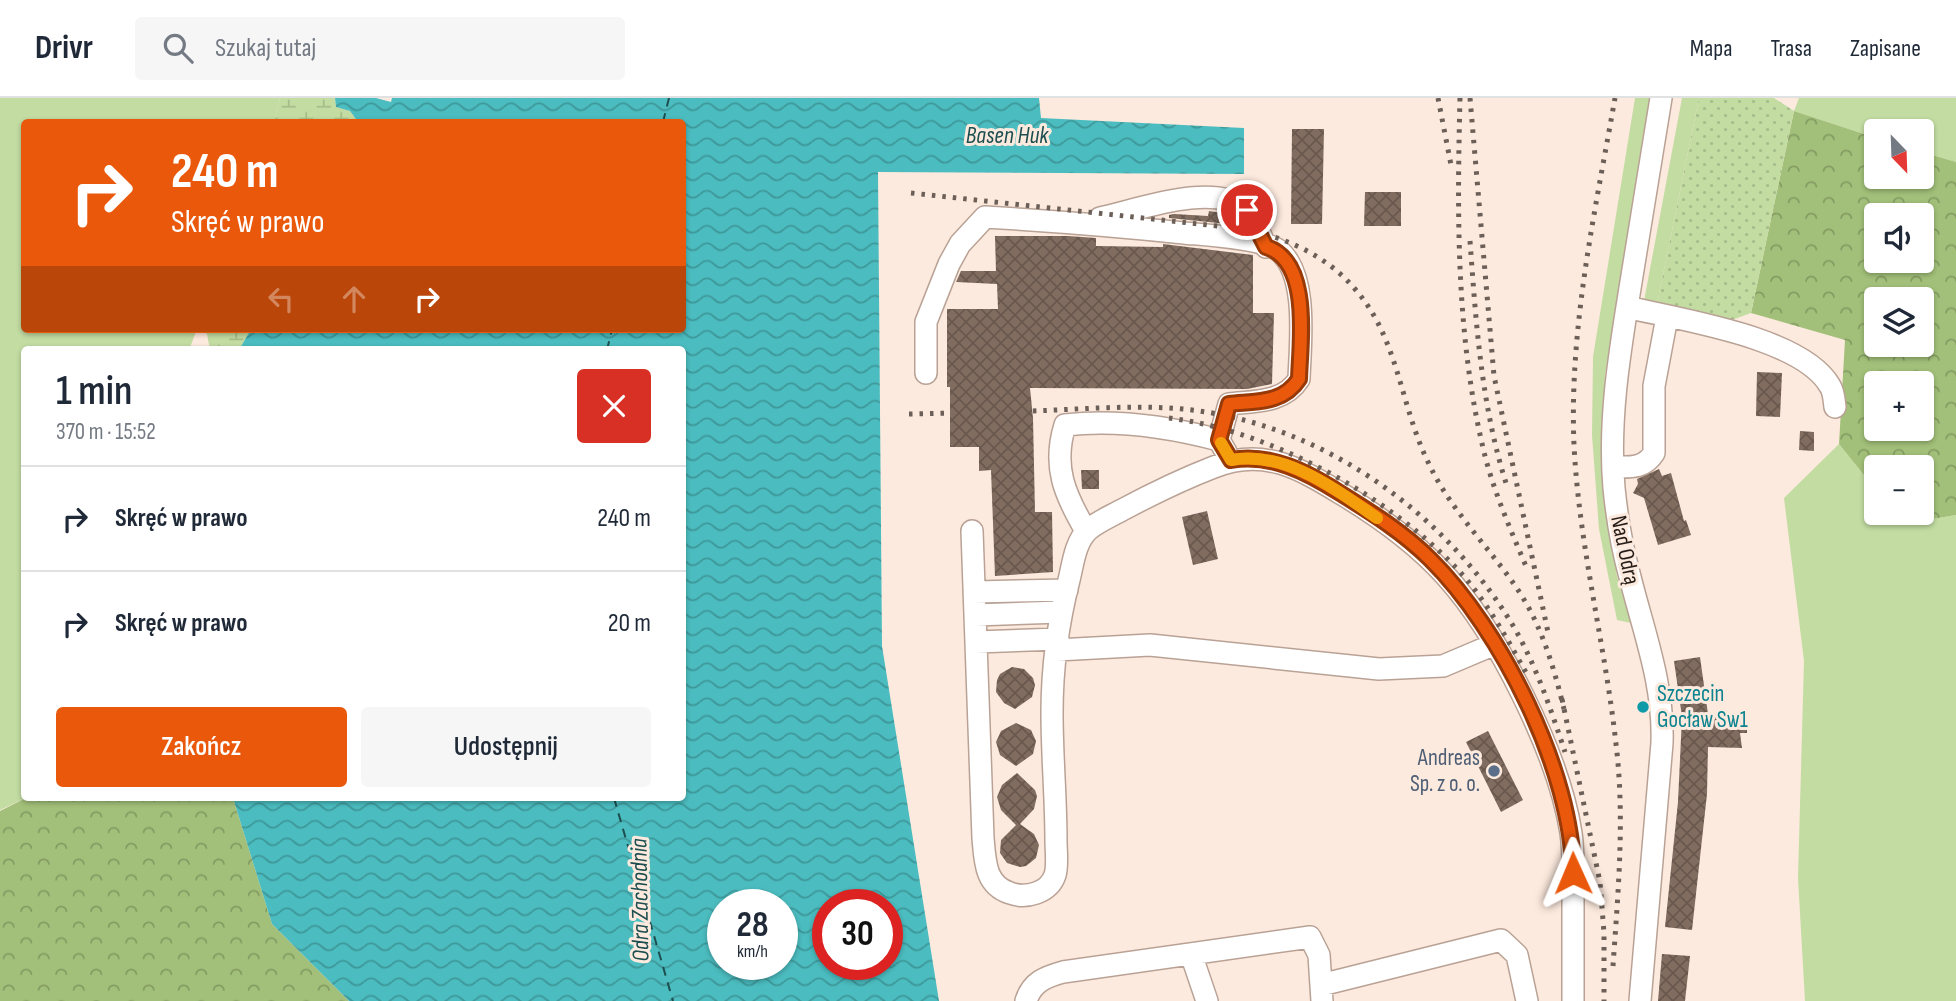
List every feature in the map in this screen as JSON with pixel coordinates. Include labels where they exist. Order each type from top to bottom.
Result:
[{"type":"street","name":"Nad Odrą","points":[[1640,1001],[1662,720],[1656,668],[1622,542],[1613,467],[1614,401],[1661,98]]},
{"type":"street","points":[[1083,222],[1185,198],[1229,198],[1247,210],[1266,247]]},
{"type":"street","points":[[926,373],[926,322],[960,244],[985,217],[1083,222],[1241,238],[1278,250],[1290,267],[1301,307],[1299,379],[1293,389],[1283,396],[1229,404],[1219,440],[1231,460]]},
{"type":"street","points":[[1627,307],[1772,343],[1809,362],[1833,389],[1835,407]]},
{"type":"street","points":[[1613,467],[1636,467],[1648,462],[1654,453],[1654,386],[1667,317]]},
{"type":"street","points":[[1086,531],[1068,500],[1060,469],[1060,440],[1065,425],[1093,422],[1166,429],[1219,440]]},
{"type":"street","points":[[972,531],[985,865],[991,882],[1002,891],[1017,896],[1031,895],[1046,888],[1056,874],[1052,713],[1057,644],[1061,612],[1078,545],[1086,531],[1133,504],[1231,460],[1260,458],[1299,470],[1335,490],[1428,557],[1447,576],[1495,644],[1527,705],[1550,759],[1569,818],[1573,847],[1573,1001]]},
{"type":"street","points":[[974,592],[1067,590]]},
{"type":"street","points":[[975,615],[1061,612]]},
{"type":"street","points":[[976,642],[1150,645],[1379,668],[1443,666],[1495,644]]},
{"type":"street","points":[[1026,1001],[1029,990],[1044,977],[1053,974],[1310,937],[1319,955],[1322,993],[1502,940],[1517,956],[1527,1001]]},
{"type":"street","points":[[1191,954],[1207,1001]]},
{"type":"green space","points":[[0,98],[280,98],[275,119],[21,119],[21,333],[195,333],[191,346],[21,346],[21,800],[0,810]]},
{"type":"green space","points":[[280,98],[335,98],[336,107],[350,111],[356,119],[275,119]]},
{"type":"green space","points":[[1635,98],[1650,98],[1605,375],[1602,429],[1605,501],[1617,576],[1631,623],[1617,620],[1599,529],[1592,435],[1593,357]]},
{"type":"green space","points":[[1682,98],[1699,98],[1657,304],[1644,301]]},
{"type":"green space","points":[[1699,98],[1774,98],[1794,111],[1751,313],[1718,325],[1657,304]]},
{"type":"green space","points":[[1799,98],[1956,98],[1956,162],[1934,156],[1934,119],[1864,119],[1864,134],[1794,111]]},
{"type":"green space","points":[[1794,111],[1864,134],[1864,189],[1934,189],[1934,156],[1956,162],[1956,515],[1934,519],[1934,455],[1864,455],[1864,475],[1839,444],[1845,340],[1751,313]]},
{"type":"green space","points":[[205,333],[249,333],[241,346],[209,346]]},
{"type":"green space","points":[[1839,444],[1864,475],[1864,525],[1934,525],[1934,519],[1956,515],[1956,1001],[1805,1001],[1798,878],[1804,661],[1784,498]]},
{"type":"green space","points":[[21,800],[234,801],[272,924],[349,1001],[0,1001],[0,811]]},
{"type":"water","points":[[335,98],[376,98],[391,102],[392,98],[1039,98],[1041,118],[1244,128],[1244,174],[878,172],[882,646],[939,1001],[349,1001],[272,924],[234,801],[686,801],[686,346],[241,346],[249,333],[686,333],[686,119],[356,119],[350,111],[336,107]]},
{"type":"building","points":[[1292,129],[1324,129],[1322,224],[1291,224]]},
{"type":"building","points":[[1365,192],[1401,192],[1401,226],[1364,226]]},
{"type":"building","points":[[1209,211],[1228,214],[1228,224],[1169,218],[1169,215],[1174,214],[1208,216]]},
{"type":"building","points":[[995,236],[1096,238],[1096,246],[1163,247],[1163,244],[1253,255],[1253,313],[1274,313],[1272,384],[1247,389],[1030,388],[1035,512],[1052,512],[1053,572],[995,576],[991,470],[979,471],[979,447],[950,447],[947,309],[998,309],[997,284],[956,282],[961,271],[996,271]]},
{"type":"building","points":[[1757,372],[1782,373],[1780,417],[1756,416]]},
{"type":"building","points":[[1800,431],[1814,432],[1814,451],[1799,450]]},
{"type":"building","points":[[1659,469],[1662,476],[1671,473],[1684,521],[1686,520],[1691,535],[1658,545],[1644,498],[1633,493],[1638,484],[1637,479]]},
{"type":"building","points":[[1081,470],[1099,470],[1099,489],[1082,489]]},
{"type":"building","points":[[1207,511],[1218,559],[1193,565],[1182,517]]},
{"type":"building","points":[[1700,657],[1708,714],[1728,713],[1728,719],[1747,720],[1747,733],[1740,733],[1742,748],[1708,747],[1707,794],[1692,930],[1665,927],[1678,802],[1682,717],[1674,661]]},
{"type":"building","points":[[1012,667],[1024,669],[1033,678],[1035,685],[1032,697],[1015,709],[1004,703],[996,692],[1000,674]]},
{"type":"building","points":[[1016,723],[1031,730],[1036,741],[1033,754],[1016,766],[1000,755],[996,742],[1001,731]]},
{"type":"building","name":"Andreas Sp. z o. o.","points":[[1488,731],[1523,800],[1501,812],[1466,742]]},
{"type":"building","points":[[1017,773],[1035,790],[1037,796],[1034,809],[1020,824],[1034,834],[1039,845],[1036,858],[1020,867],[1007,863],[1000,853],[1001,840],[1016,825],[1001,810],[997,797],[1002,785]]},
{"type":"building","points":[[1662,954],[1690,956],[1685,1001],[1658,1001]]},
{"type":"ferry route","points":[[664,119],[669,98]]},
{"type":"ferry route","points":[[608,346],[611,333]]},
{"type":"ferry route","points":[[615,801],[673,1001]]},
{"type":"railway","points":[[1438,98],[1452,170]]},
{"type":"railway","points":[[1460,98],[1460,278],[1468,368],[1489,471],[1528,571]]},
{"type":"railway","points":[[1470,98],[1494,376],[1549,637]]},
{"type":"railway","points":[[1613,966],[1620,855],[1619,772],[1581,520],[1574,445],[1574,401],[1575,357],[1585,270],[1615,98]]},
{"type":"railway","points":[[911,193],[1245,229],[1291,243],[1332,267],[1355,289],[1370,308],[1381,329],[1419,442],[1438,481],[1459,513],[1507,574],[1534,618],[1556,678],[1564,709]]},
{"type":"railway","points":[[1470,241],[1485,393],[1506,483]]},
{"type":"railway","points":[[1033,411],[1153,407],[1192,410],[1241,419],[1289,435],[1335,456],[1378,483],[1418,514],[1455,549],[1487,588],[1515,629],[1530,659],[1565,752]]},
{"type":"railway","points":[[909,414],[950,413]]},
{"type":"railway","points":[[1169,418],[1208,425],[1287,452],[1364,493],[1400,518],[1432,544],[1470,584],[1498,623],[1529,678]]},
{"type":"railway","points":[[1562,699],[1600,882],[1604,933],[1604,1001]]},
{"type":"slow traffic","points":[[1221,443],[1231,460],[1260,458],[1299,470],[1354,501],[1377,518]]},
{"type":"place","name":"Szczecin Gocław Sw1","points":[[1643,707]]},
{"type":"place","name":"Andreas Sp. z o. o.","points":[[1494,771]]},
{"type":"route","points":[[1247,210],[1266,247],[1278,250],[1290,267],[1298,289],[1301,307],[1299,379],[1293,389],[1283,396],[1229,404],[1219,440],[1231,460],[1246,457],[1275,461],[1326,484],[1393,529],[1447,576],[1495,644],[1538,729],[1560,785],[1569,818],[1573,873]]},
{"type":"water label","name":"Basen Huk","points":[[1007,135]]},
{"type":"water label","name":"Odra Zachodnia","points":[[640,900]]}]
